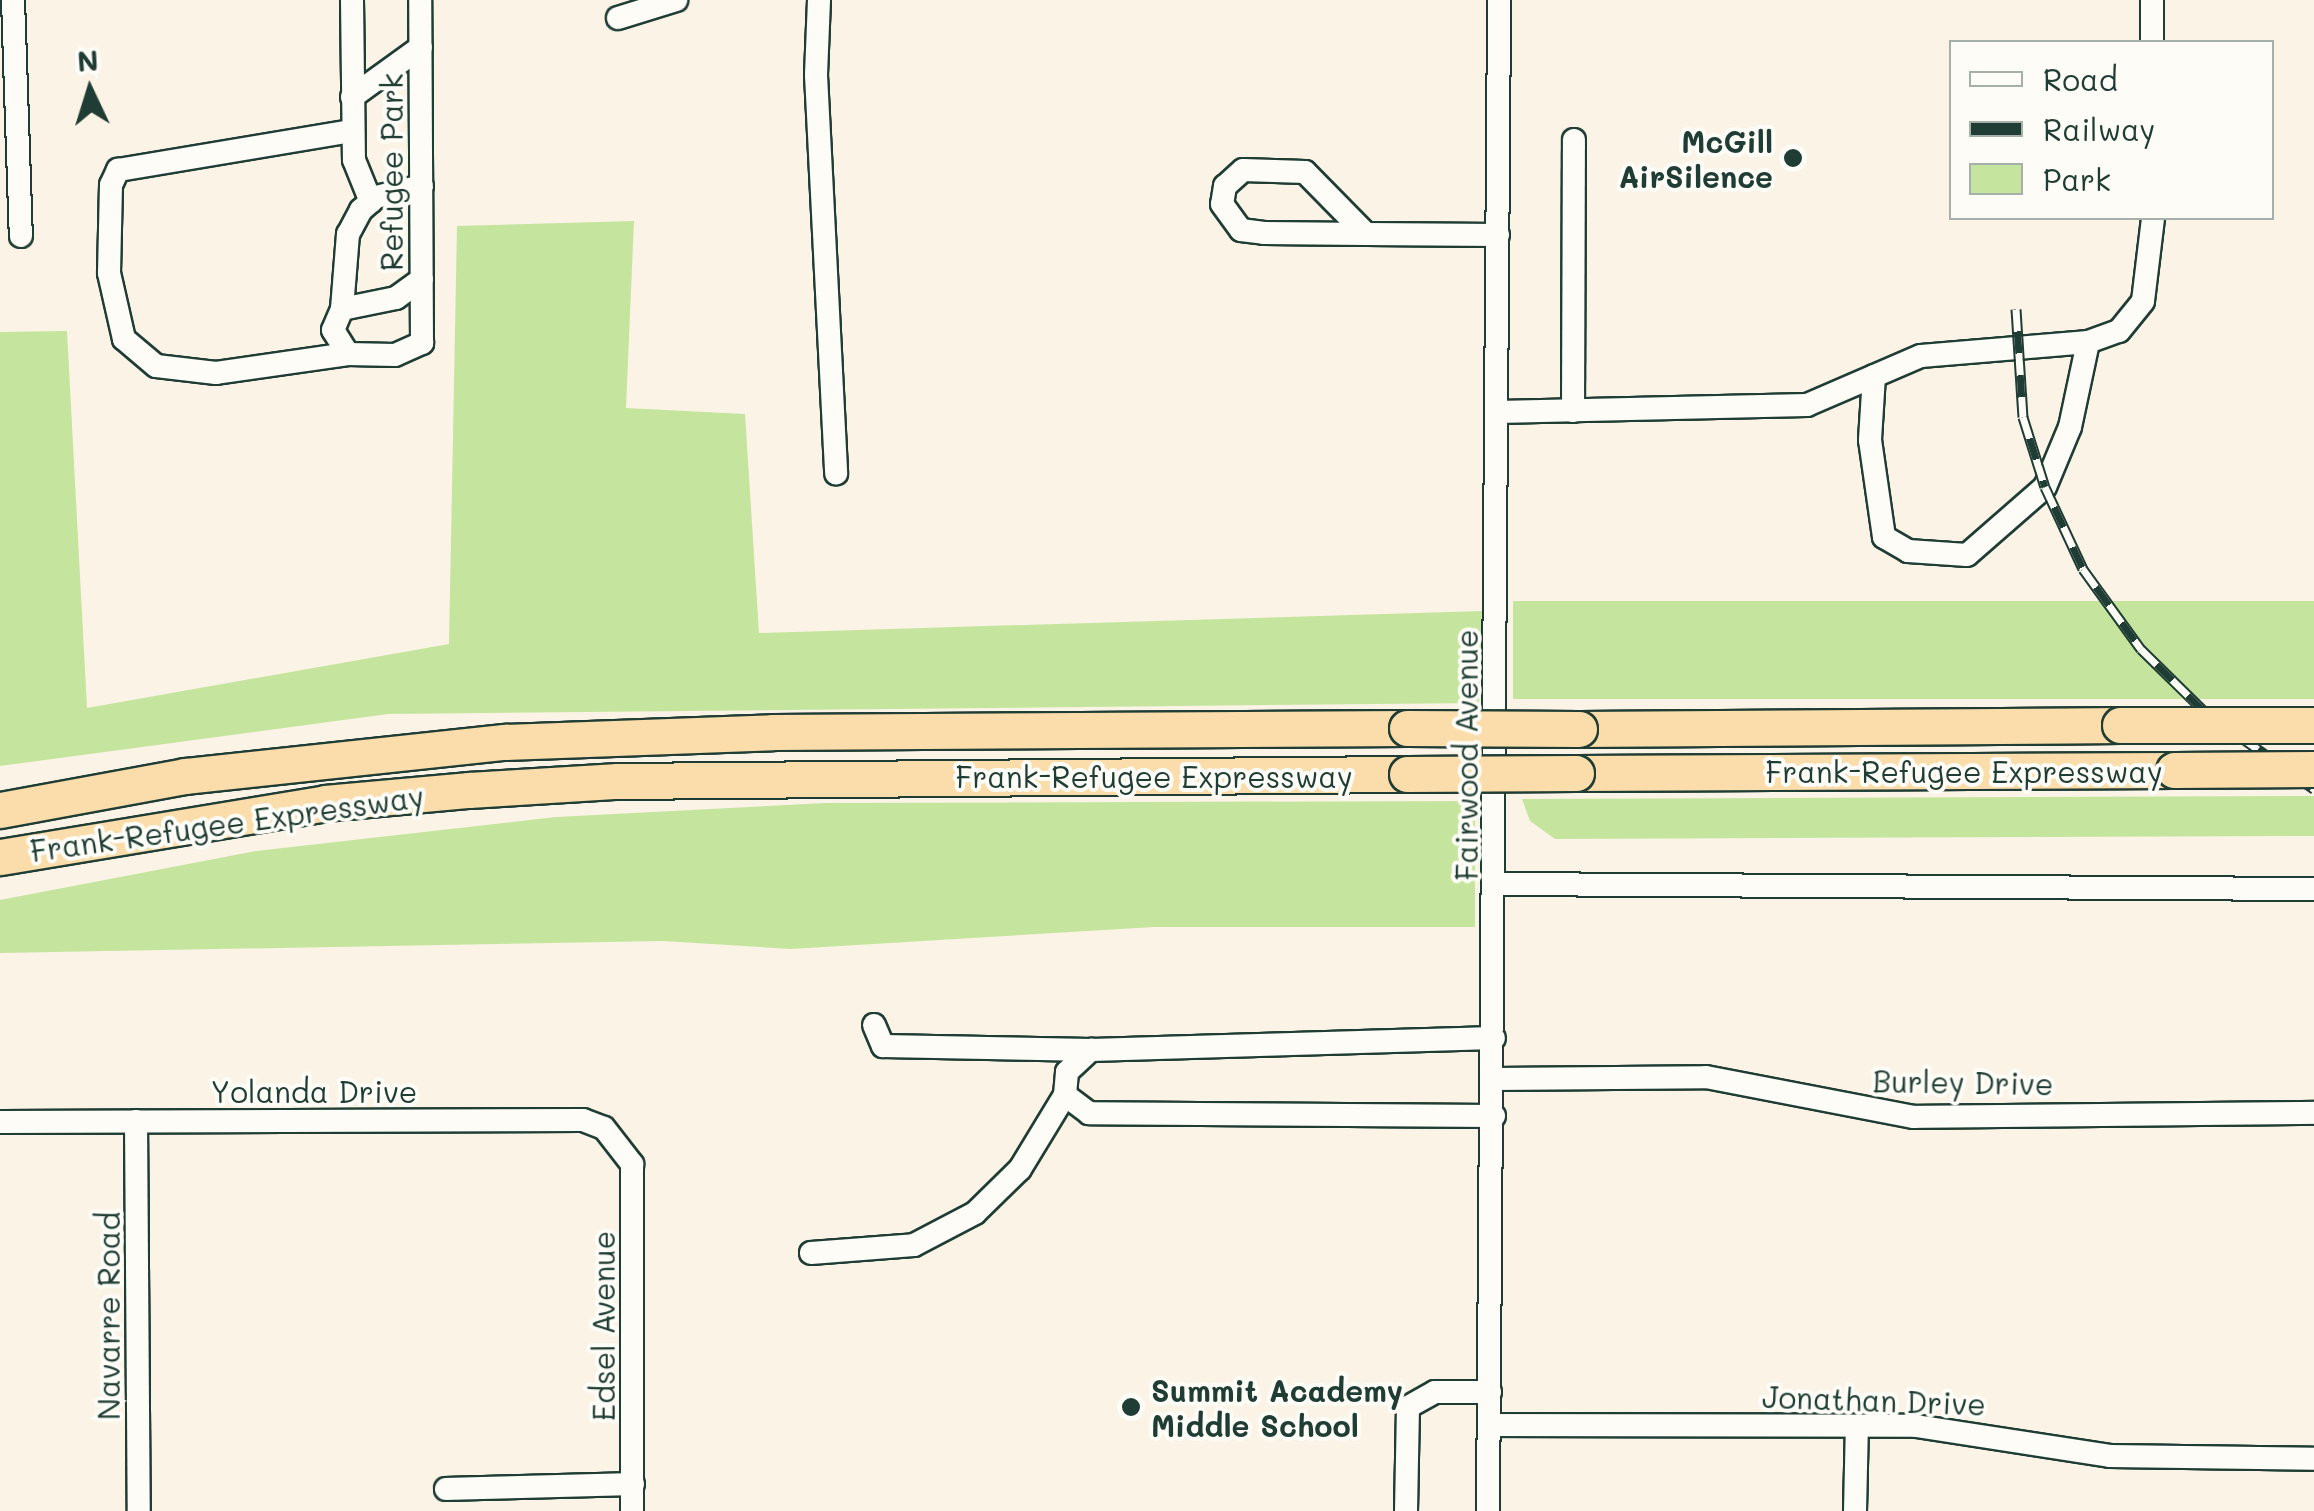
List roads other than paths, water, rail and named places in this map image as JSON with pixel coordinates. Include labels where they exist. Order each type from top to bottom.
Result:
[{"type":"highway","name":"Frank-Refugee Expressway","points":[[0,810],[184,776],[425,748],[634,736],[2314,725]]},
{"type":"highway","name":"Frank-Refugee Expressway","points":[[0,856],[325,803],[618,781],[2314,768]]},
{"type":"highway","points":[[0,794],[184,776]]},
{"type":"highway","points":[[0,879],[190,823]]},
{"type":"street","points":[[13,0],[21,236]]},
{"type":"street","points":[[352,0],[352,131],[358,179],[371,202]]},
{"type":"street","name":"Refugee Park","points":[[348,354],[395,356],[422,344],[420,0]]},
{"type":"street","points":[[618,18],[676,0]]},
{"type":"street","points":[[819,0],[816,75],[836,473]]},
{"type":"street","name":"Fairwood Avenue","points":[[1488,1511],[1494,1116],[1499,0]]},
{"type":"street","points":[[2152,0],[2152,40]]},
{"type":"street","points":[[352,97],[421,48]]},
{"type":"street","points":[[352,131],[118,170],[111,185],[108,272],[124,339],[156,366],[216,374],[348,354],[333,330],[342,309],[348,234],[371,202],[422,186]]},
{"type":"street","points":[[1573,411],[1574,140]]},
{"type":"street","points":[[1366,234],[1305,172],[1243,170],[1225,186],[1222,204],[1241,230],[1366,234],[1498,235]]},
{"type":"street","points":[[1498,412],[1807,405],[1921,356],[2088,342],[2119,330],[2138,310],[2149,283],[2153,220]]},
{"type":"street","points":[[342,309],[396,298],[422,279]]},
{"type":"street","points":[[1874,376],[1870,440],[1884,537],[1908,551],[1967,554],[2045,487],[2070,427],[2088,342]]},
{"type":"street","points":[[1495,884],[2314,889]]},
{"type":"street","points":[[874,1026],[883,1046],[1091,1050],[1494,1038]]},
{"type":"street","points":[[811,1253],[914,1245],[975,1213],[1020,1169],[1066,1094],[1066,1072],[1091,1050]]},
{"type":"street","name":"Burley Drive","points":[[1494,1079],[1706,1077],[1914,1117],[2314,1113]]},
{"type":"street","points":[[1066,1094],[1089,1113],[1494,1116]]},
{"type":"street","name":"Yolanda Drive","points":[[0,1122],[582,1120],[604,1128],[620,1144]]},
{"type":"street","name":"Navarre Road","points":[[136,1121],[140,1511]]},
{"type":"street","name":"Edsel Avenue","points":[[620,1144],[632,1164],[634,1187],[632,1511]]},
{"type":"street","points":[[1406,1511],[1408,1407],[1435,1392],[1490,1392]]},
{"type":"street","name":"Jonathan Drive","points":[[1490,1425],[1857,1426],[1995,1434],[2110,1456],[2314,1458]]},
{"type":"street","points":[[1855,1511],[1857,1426]]},
{"type":"street","points":[[446,1488],[633,1484]]},
{"type":"railway","points":[[2016,309],[2023,417],[2045,487],[2083,569],[2141,649],[2204,711],[2314,789]]},
{"type":"place","name":"McGill AirSilence","points":[[1793,158]]},
{"type":"place","name":"Summit Academy Middle School","points":[[1131,1407]]}]
